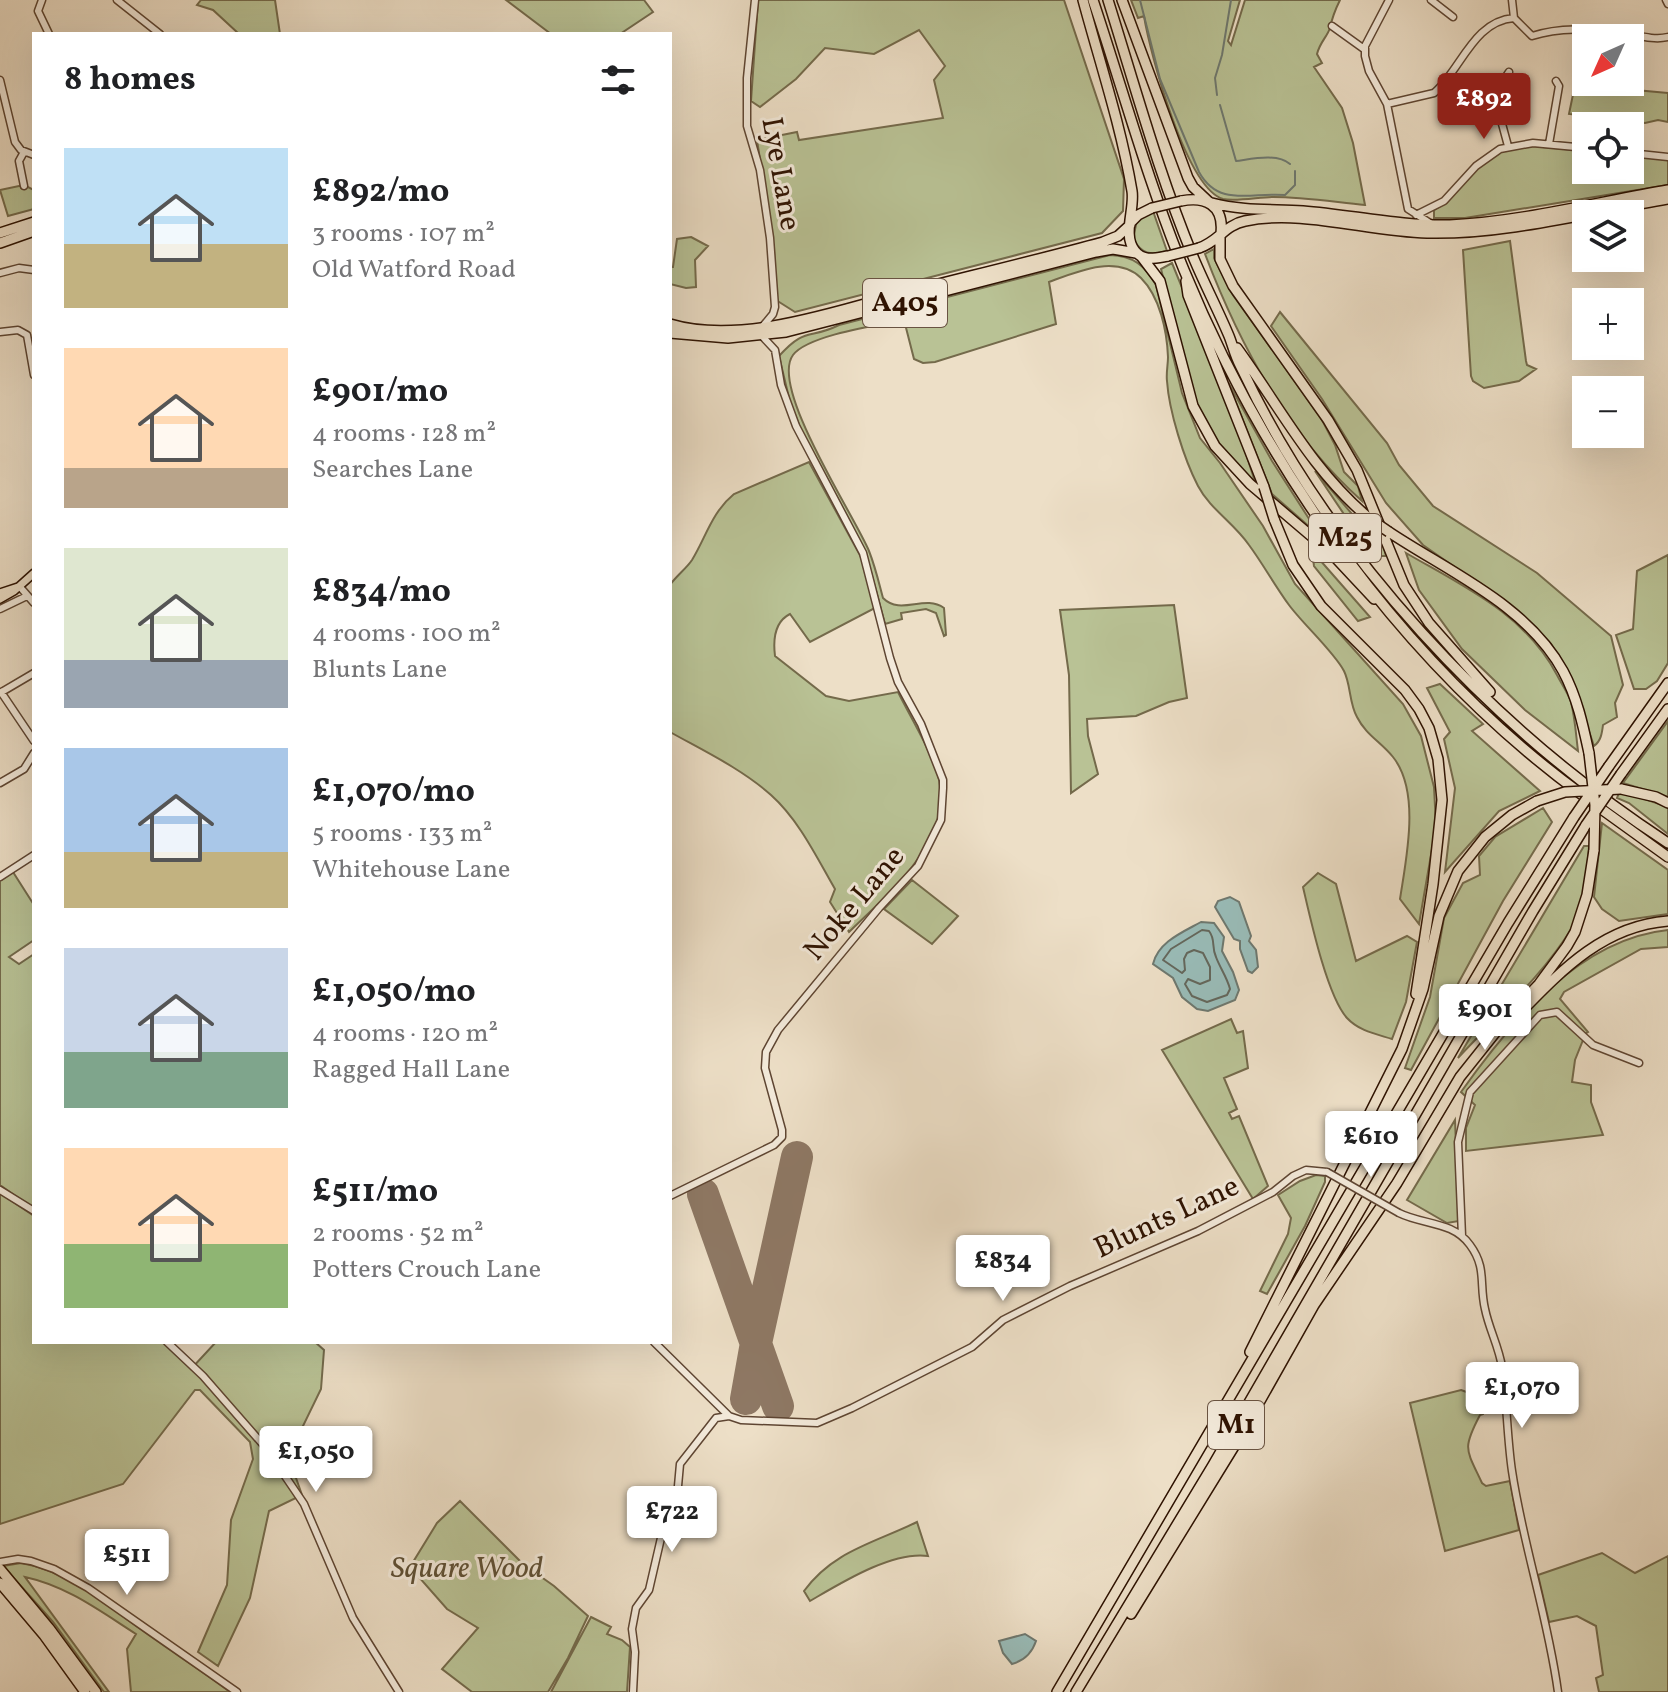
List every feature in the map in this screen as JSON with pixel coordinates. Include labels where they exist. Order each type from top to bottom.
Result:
[{"type":"highway","points":[[1083,0],[1129,171],[1134,205],[1130,241],[1139,254],[1151,259],[1207,246],[1231,226],[1245,221],[1282,219],[1424,233],[1466,232],[1668,199]]},
{"type":"highway","name":"M25","points":[[1093,0],[1184,270],[1222,351],[1296,484],[1345,554],[1433,661],[1526,751],[1668,857]]},
{"type":"highway","name":"M25","points":[[1108,0],[1194,259],[1239,363],[1308,484],[1351,547],[1395,603],[1442,653],[1511,720],[1608,801],[1668,843]]},
{"type":"highway","points":[[1122,0],[1190,183],[1220,216],[1220,234]]},
{"type":"highway","points":[[1131,223],[1138,215],[1152,208],[1197,199],[1244,210],[1304,211],[1434,225],[1471,223],[1668,190]]},
{"type":"highway","points":[[0,233],[32,223]]},
{"type":"highway","name":"A405","points":[[787,327],[1103,242],[1118,236],[1131,223]]},
{"type":"highway","points":[[0,243],[32,232]]},
{"type":"highway","name":"M25","points":[[1220,234],[1220,259],[1233,286],[1328,420],[1353,462],[1409,593],[1429,623],[1511,720]]},
{"type":"highway","name":"A405","points":[[672,333],[728,338],[787,327],[1096,252],[1113,249],[1139,254]]},
{"type":"highway","name":"M25","points":[[1139,254],[1160,281],[1193,406],[1215,446],[1250,484],[1306,530],[1363,590],[1392,614]]},
{"type":"highway","points":[[1184,270],[1188,295],[1264,487],[1285,552],[1321,606],[1405,690],[1429,728],[1438,759],[1442,800],[1433,884],[1408,1032]]},
{"type":"highway","name":"A405","points":[[672,324],[706,330],[763,331]]},
{"type":"highway","points":[[1079,1692],[1216,1477],[1314,1305],[1397,1183],[1460,1077],[1567,946],[1585,903],[1594,850],[1594,786],[1589,753],[1569,683],[1553,655],[1535,633],[1492,598],[1370,519],[1341,493],[1311,458],[1230,339]]},
{"type":"highway","name":"M1","points":[[1057,1692],[1508,923],[1574,817],[1668,683]]},
{"type":"highway","name":"M1","points":[[1079,1692],[1533,911],[1586,825],[1668,709]]},
{"type":"highway","points":[[1201,1448],[1304,1248],[1408,1032],[1423,989],[1439,916],[1458,871],[1485,837],[1512,815],[1537,801],[1565,792],[1621,789],[1668,803]]},
{"type":"highway","points":[[1478,1052],[1590,947],[1633,927],[1668,921]]},
{"type":"highway","points":[[2,1575],[85,1692]]},
{"type":"highway","points":[[2,1575],[63,1646],[96,1692]]},
{"type":"main road","points":[[0,599],[32,575]]},
{"type":"main road","points":[[0,593],[20,587]]},
{"type":"street","points":[[42,0],[38,11],[48,32]]},
{"type":"street","points":[[117,0],[157,32]]},
{"type":"street","name":"Lye Lane","points":[[755,0],[747,86],[747,126],[762,183],[775,307]]},
{"type":"street","points":[[1389,0],[1364,49],[1369,71],[1387,104],[1413,213],[1434,225]]},
{"type":"street","points":[[1431,0],[1453,17]]},
{"type":"street","points":[[1512,0],[1514,18],[1532,36],[1565,29],[1619,32],[1656,39],[1668,37]]},
{"type":"street","points":[[1387,104],[1434,93],[1478,36],[1505,19],[1514,18]]},
{"type":"street","points":[[1332,26],[1364,49]]},
{"type":"street","points":[[1508,146],[1495,98],[1509,72]]},
{"type":"street","points":[[0,80],[13,138],[24,152],[32,154]]},
{"type":"street","points":[[1549,144],[1557,84],[1569,87]]},
{"type":"street","points":[[1396,222],[1444,201],[1484,159],[1508,146],[1572,146]]},
{"type":"street","points":[[24,152],[19,161],[24,186]]},
{"type":"street","points":[[1644,154],[1668,157]]},
{"type":"street","points":[[0,273],[19,268],[32,270]]},
{"type":"street","points":[[775,307],[787,327],[775,350]]},
{"type":"street","points":[[775,307],[763,331],[775,350]]},
{"type":"street","points":[[0,332],[18,330],[27,335],[32,364]]},
{"type":"street","name":"Noke Lane","points":[[672,1195],[774,1145],[782,1137],[765,1068],[766,1052],[778,1030],[918,866],[943,811],[943,780],[921,724],[898,682],[866,562],[796,426],[781,385],[775,350]]},
{"type":"street","points":[[20,587],[32,601]]},
{"type":"street","points":[[0,609],[27,596]]},
{"type":"street","points":[[32,674],[1,693],[32,738]]},
{"type":"street","points":[[0,783],[24,769],[32,756]]},
{"type":"street","points":[[0,877],[32,856]]},
{"type":"street","points":[[1558,1692],[1552,1643],[1512,1473],[1502,1367],[1484,1306],[1480,1262],[1462,1236],[1458,1142],[1470,1092],[1540,1015],[1557,1012],[1593,1045],[1639,1063]]},
{"type":"street","name":"Blunts Lane","points":[[716,1418],[729,1416],[741,1420],[817,1423],[972,1347],[1003,1320],[1070,1286],[1198,1231],[1261,1199],[1306,1170],[1327,1172],[1399,1213],[1444,1225],[1462,1236]]},
{"type":"street","points":[[0,1190],[32,1210]]},
{"type":"street","points":[[169,1344],[203,1376],[266,1448],[304,1504],[353,1618],[399,1692]]},
{"type":"street","points":[[656,1344],[729,1416]]},
{"type":"street","points":[[633,1692],[635,1652],[632,1629],[636,1608],[649,1590],[661,1538],[676,1508],[678,1469],[716,1418],[720,1405]]},
{"type":"street","points":[[0,1562],[18,1559],[54,1569],[88,1588],[237,1692]]},
{"type":"green space","points":[[201,0],[275,0],[280,32],[237,32],[213,10],[197,5]]},
{"type":"green space","points":[[506,0],[644,0],[653,12],[623,32],[548,32]]},
{"type":"green space","points":[[758,0],[1064,0],[1124,179],[1123,211],[1102,233],[795,312],[776,300],[774,251],[757,140],[797,132],[799,140],[943,118],[934,80],[945,66],[919,30],[874,54],[825,48],[796,79],[760,107],[751,101]]},
{"type":"green space","points":[[1131,0],[1240,0],[1228,41],[1231,45],[1245,0],[1340,0],[1317,54],[1322,63],[1314,67],[1342,108],[1353,143],[1365,205],[1284,197],[1228,200],[1209,189],[1183,146],[1162,87],[1144,16],[1138,18]]},
{"type":"green space","points":[[1644,91],[1668,93],[1668,122],[1644,123],[1644,112],[1569,114],[1573,96],[1644,96]]},
{"type":"green space","points":[[1532,146],[1572,150],[1572,184],[1644,184],[1644,157],[1668,160],[1668,185],[1465,218],[1434,218],[1434,210],[1451,197],[1482,163],[1505,150]]},
{"type":"green space","points":[[19,186],[32,189],[32,210],[8,216],[0,190]]},
{"type":"green space","points":[[1153,211],[1167,251],[1143,251],[1133,239],[1137,220]]},
{"type":"green space","points":[[691,237],[708,246],[695,260],[696,287],[672,284],[677,239]]},
{"type":"green space","points":[[1510,241],[1526,361],[1527,365],[1536,369],[1519,381],[1484,388],[1471,376],[1463,250]]},
{"type":"green space","points":[[1214,249],[1214,258],[1233,295],[1321,418],[1344,472],[1358,486],[1362,501],[1311,448],[1269,387],[1234,322],[1205,254]]},
{"type":"green space","points":[[1110,255],[1138,263],[1156,285],[1182,393],[1200,438],[1263,526],[1295,584],[1403,704],[1421,736],[1434,787],[1436,826],[1419,924],[1400,899],[1409,826],[1407,788],[1402,772],[1393,757],[1357,717],[1346,676],[1339,663],[1289,605],[1243,537],[1198,486],[1174,420],[1161,315],[1148,286],[1131,271],[1120,267],[1096,267],[1049,282],[1056,324],[935,362],[923,363],[914,359],[904,320],[828,336],[793,355],[789,371],[803,422],[869,551],[883,598],[897,605],[929,603],[944,608],[946,635],[936,613],[926,609],[901,613],[902,619],[885,624],[871,572],[812,457],[790,402],[779,356],[802,337],[839,325]]},
{"type":"green space","points":[[1172,263],[1232,410],[1256,485],[1219,447],[1194,398],[1161,269]]},
{"type":"green space","points":[[1280,312],[1387,443],[1399,465],[1433,506],[1537,573],[1611,636],[1623,685],[1615,703],[1617,717],[1603,725],[1600,739],[1594,746],[1570,675],[1551,644],[1515,609],[1423,545],[1386,503],[1322,399],[1271,326]]},
{"type":"green space","points":[[1228,382],[1272,461],[1320,536],[1272,494]]},
{"type":"green space","points":[[809,462],[862,559],[875,608],[810,642],[790,614],[776,632],[775,656],[826,696],[849,701],[898,692],[934,763],[940,789],[939,813],[931,836],[903,878],[849,932],[830,902],[835,889],[807,840],[781,805],[748,777],[672,733],[672,583],[692,560],[715,517],[734,494]]},
{"type":"green space","points":[[1315,471],[1352,514],[1381,536],[1386,556],[1372,556]]},
{"type":"green space","points":[[1312,551],[1370,617],[1358,621],[1314,566]]},
{"type":"green space","points":[[1406,553],[1491,604],[1528,635],[1544,654],[1570,699],[1578,751],[1525,710],[1462,649],[1419,590]]},
{"type":"green space","points":[[1668,555],[1668,663],[1657,681],[1646,689],[1634,689],[1616,635],[1633,629],[1637,571]]},
{"type":"green space","points":[[1174,605],[1187,698],[1136,716],[1087,719],[1098,774],[1071,793],[1069,675],[1060,610]]},
{"type":"green space","points":[[1440,684],[1483,724],[1472,731],[1540,791],[1499,811],[1445,872],[1455,788],[1444,739],[1450,732],[1427,688]]},
{"type":"green space","points":[[1668,721],[1668,797],[1623,783]]},
{"type":"green space","points":[[1619,793],[1668,807],[1668,834],[1629,803],[1617,798]]},
{"type":"green space","points":[[1543,808],[1552,822],[1503,901],[1411,1070],[1405,1068],[1430,997],[1444,918],[1463,883],[1480,875],[1479,856],[1495,837]]},
{"type":"green space","points":[[1602,823],[1668,870],[1668,914],[1619,921],[1602,909],[1594,897]]},
{"type":"green space","points":[[1584,846],[1589,846],[1585,887],[1573,926],[1534,978],[1458,1058]]},
{"type":"green space","points":[[13,872],[32,902],[32,941],[9,957],[19,964],[32,955],[32,1208],[0,1185],[0,881]]},
{"type":"green space","points":[[1318,873],[1336,884],[1356,961],[1407,936],[1417,942],[1406,1002],[1392,1039],[1357,1026],[1347,1018],[1333,992],[1320,956],[1303,887]]},
{"type":"green space","points":[[912,880],[958,916],[932,944],[884,909]]},
{"type":"green space","points":[[1668,930],[1668,947],[1641,949],[1564,992],[1560,999],[1588,1032],[1580,1037],[1583,1040],[1575,1060],[1572,1082],[1591,1085],[1591,1102],[1603,1135],[1466,1151],[1466,1128],[1475,1105],[1461,1092],[1525,1013],[1576,967],[1605,949],[1636,937]]},
{"type":"green space","points":[[1231,1019],[1237,1033],[1243,1031],[1248,1068],[1224,1078],[1237,1109],[1229,1113],[1232,1119],[1239,1116],[1268,1186],[1253,1199],[1162,1050]]},
{"type":"green space","points":[[1455,1120],[1459,1221],[1447,1223],[1407,1200]]},
{"type":"green space","points":[[1316,1175],[1325,1176],[1325,1182],[1305,1226],[1267,1294],[1260,1291],[1288,1234],[1291,1218],[1278,1195]]},
{"type":"green space","points":[[0,1193],[32,1215],[32,1344],[168,1344],[191,1369],[214,1344],[317,1344],[324,1350],[321,1389],[284,1465],[296,1478],[302,1495],[269,1511],[250,1598],[218,1666],[198,1652],[227,1585],[231,1520],[253,1459],[250,1442],[200,1390],[195,1390],[123,1484],[0,1524]]},
{"type":"green space","points":[[1461,1390],[1483,1398],[1483,1414],[1470,1435],[1468,1449],[1472,1463],[1486,1486],[1510,1481],[1519,1530],[1445,1551],[1410,1403]]},
{"type":"green space","name":"Square Wood","points":[[460,1501],[523,1564],[588,1616],[548,1692],[472,1692],[442,1669],[478,1628],[447,1609],[410,1567],[437,1523]]},
{"type":"green space","points":[[917,1522],[928,1556],[899,1558],[883,1563],[810,1601],[804,1591],[828,1566],[855,1549]]},
{"type":"green space","points":[[1602,1553],[1635,1573],[1668,1556],[1668,1692],[1599,1692],[1596,1678],[1603,1675],[1596,1626],[1577,1616],[1549,1622],[1538,1575]]},
{"type":"green space","points":[[21,1563],[54,1573],[84,1588],[230,1692],[131,1692],[127,1649],[136,1634],[69,1593],[25,1577],[109,1692],[104,1692],[53,1622],[3,1566]]},
{"type":"green space","points":[[591,1617],[611,1627],[607,1634],[630,1647],[627,1692],[551,1692]]},
{"type":"water","points":[[1230,897],[1239,902],[1251,936],[1249,941],[1256,950],[1258,967],[1252,973],[1248,971],[1240,941],[1234,939],[1215,907],[1218,901]]},
{"type":"water","points":[[1201,922],[1214,923],[1224,937],[1222,951],[1239,990],[1235,1000],[1208,1011],[1197,1009],[1182,997],[1173,978],[1153,964],[1166,944]]},
{"type":"water","points":[[1025,1634],[1036,1641],[1027,1656],[1012,1664],[1003,1653],[999,1641]]},
{"type":"waterway","points":[[1140,0],[1160,79],[1199,172],[1207,183],[1216,190],[1237,196],[1285,195],[1295,185],[1295,171]]},
{"type":"waterway","points":[[1217,95],[1215,78],[1231,0]]},
{"type":"waterway","points":[[1220,105],[1236,161],[1271,158],[1290,164]]},
{"type":"runway","points":[[746,1399],[797,1157]]},
{"type":"runway","points":[[703,1194],[778,1406]]}]
